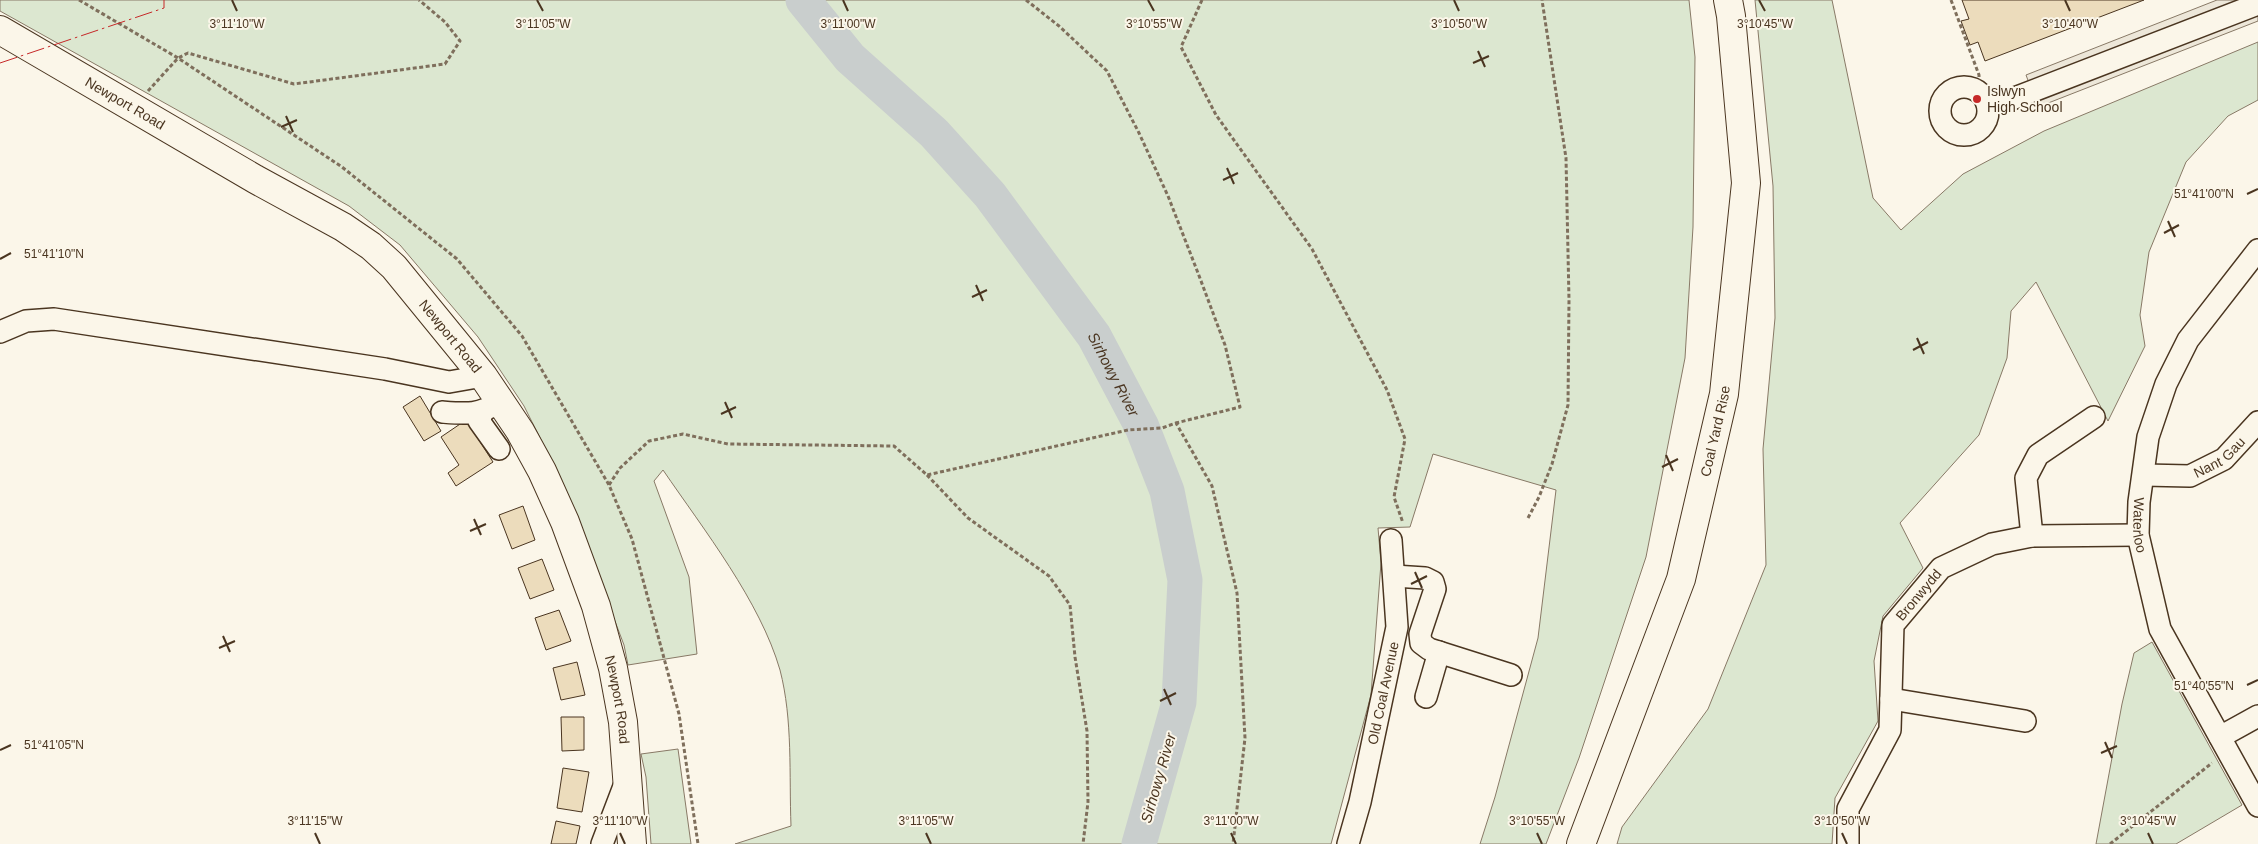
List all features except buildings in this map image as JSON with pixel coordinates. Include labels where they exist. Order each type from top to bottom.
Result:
[{"type":"main road","name":"Coal Yard Rise","points":[[1581,844],[1681,579],[1724,394],[1746,183],[1732,16],[1728,0]]},
{"type":"main road","name":"Newport Road","points":[[0,30],[28,45],[132,109],[255,179],[343,226],[371,246],[394,267],[483,376],[492,407],[542,471],[565,522],[596,606],[623,722],[632,844]]},
{"type":"street","points":[[1984,98],[2012,99],[2258,4]]},
{"type":"street","name":"Waterloo","points":[[2258,250],[2188,340],[2166,384],[2148,437],[2139,502],[2138,535],[2160,629],[2258,806]]},
{"type":"street","points":[[0,332],[26,321],[54,319],[385,369],[449,382],[483,376]]},
{"type":"street","points":[[442,412],[470,414],[492,407]]},
{"type":"street","points":[[492,407],[479,422],[499,449]]},
{"type":"street","points":[[2032,536],[2026,478],[2038,455],[2094,417]]},
{"type":"street","name":"Nant Gau","points":[[2144,475],[2190,476],[2224,459],[2258,422]]},
{"type":"street","name":"Bronwydd","points":[[1848,844],[1848,809],[1890,730],[1893,625],[1941,568],[1992,544],[2032,536],[2138,535]]},
{"type":"street","name":"Old Coal Avenue","points":[[1348,844],[1360,802],[1397,626],[1391,540]]},
{"type":"street","points":[[1394,576],[1425,578],[1433,582],[1435,589],[1420,634],[1421,644],[1429,649],[1510,675]]},
{"type":"street","points":[[1426,698],[1439,652]]},
{"type":"street","points":[[1891,699],[2025,721]]},
{"type":"street","points":[[2224,744],[2258,716]]},
{"type":"street","points":[[602,844],[627,777]]},
{"type":"path","points":[[132,109],[178,58],[188,53],[294,84],[445,64],[460,41],[445,22],[418,0]]},
{"type":"path","points":[[927,475],[1128,430],[1162,428],[1240,406],[1225,345],[1168,196],[1139,133],[1107,71],[1059,26],[1026,0]]},
{"type":"path","points":[[1202,0],[1181,47],[1216,115],[1312,249],[1387,390],[1405,440],[1394,497],[1406,531],[1391,540]]},
{"type":"path","points":[[1528,518],[1539,497],[1552,464],[1568,405],[1570,300],[1566,158],[1542,0]]},
{"type":"path","points":[[1951,0],[1979,75],[1984,98]]},
{"type":"path","points":[[1176,423],[1212,486],[1237,593],[1245,738],[1233,844]]},
{"type":"path","points":[[609,485],[620,468],[649,441],[683,434],[728,444],[894,446],[927,475],[968,518],[1049,576],[1070,605],[1075,657],[1087,731],[1088,802],[1083,844]]},
{"type":"path","points":[[2110,844],[2224,744]]},
{"type":"green space","points":[[0,0],[1689,0],[1695,57],[1693,227],[1685,358],[1646,557],[1579,758],[1546,844],[1480,844],[1495,797],[1538,638],[1556,490],[1433,454],[1410,527],[1378,528],[1381,563],[1371,695],[1331,844],[735,844],[791,826],[789,728],[784,689],[771,644],[745,592],[713,541],[663,470],[654,481],[689,577],[697,654],[628,665],[624,645],[562,482],[524,406],[478,337],[400,245],[349,206],[0,11]]},
{"type":"green space","points":[[1755,0],[1832,0],[1873,198],[1901,230],[1963,174],[2044,131],[2258,42],[2258,100],[2228,116],[2186,162],[2149,252],[2140,315],[2145,346],[2108,421],[2036,282],[2011,311],[2007,358],[1979,435],[1900,523],[1923,568],[1883,616],[1874,661],[1878,721],[1835,798],[1832,844],[1617,844],[1622,827],[1708,709],[1766,565],[1763,449],[1775,318],[1773,186]]},
{"type":"green space","points":[[2152,642],[2242,805],[2176,844],[2096,844],[2122,704],[2134,653]]},
{"type":"green space","points":[[678,749],[691,844],[651,844],[646,777],[641,754]]},
{"type":"shaded area","points":[[2217,0],[2258,0],[2258,21],[2038,107],[2026,75]]},
{"type":"waterway","name":"Sirhowy River","points":[[803,0],[850,58],[934,133],[990,195],[1094,336],[1142,427],[1167,491],[1185,580],[1179,702],[1139,844]]},
{"type":"power","points":[[0,63],[164,8],[164,0]]},
{"type":"place","name":"Islwyn High School","points":[[1977,99]]}]
